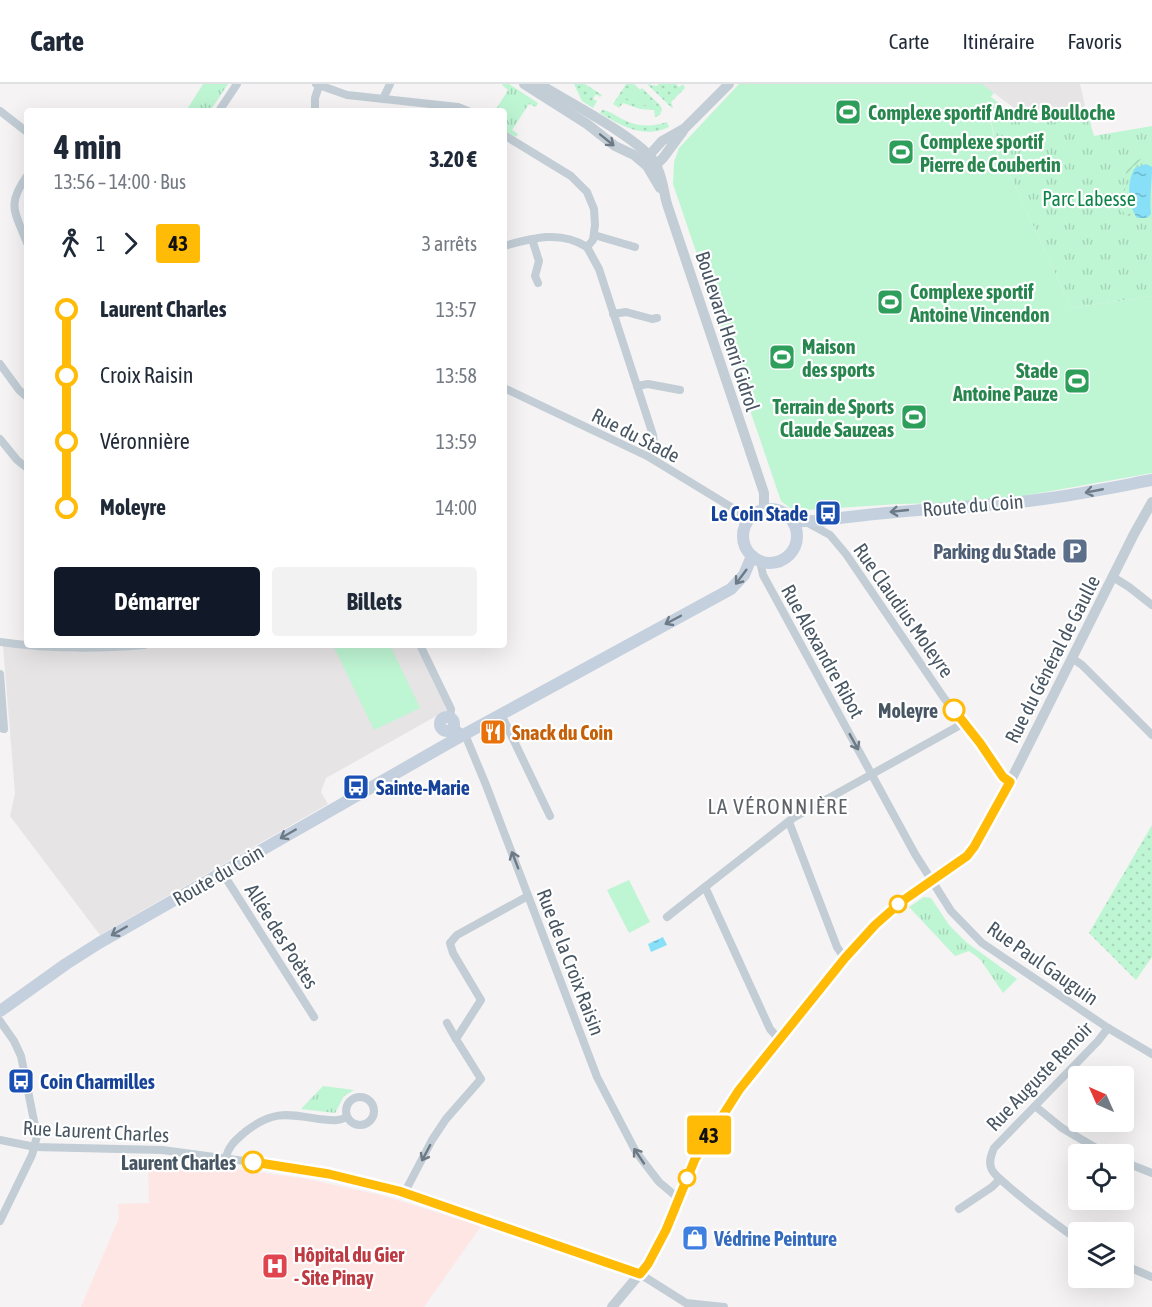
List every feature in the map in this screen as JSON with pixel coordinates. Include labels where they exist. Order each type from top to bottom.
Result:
[{"type":"main road","name":"Route du Coin","points":[[794,523],[894,511],[1060,497],[1152,480]]},
{"type":"main road","points":[[764,509],[780,511],[788,516],[794,523],[797,535],[791,552],[777,561],[756,558],[745,546],[743,537],[745,525],[749,518],[764,509]]},
{"type":"main road","name":"Route du Coin","points":[[0,1011],[81,953],[480,725],[731,588],[756,558]]},
{"type":"main road","points":[[441,747],[450,724],[465,727],[480,725]]},
{"type":"street","points":[[221,108],[237,84]]},
{"type":"street","points":[[383,99],[390,84]]},
{"type":"street","points":[[524,84],[587,124],[607,141],[650,163]]},
{"type":"street","points":[[539,84],[631,141],[650,163]]},
{"type":"street","points":[[650,163],[662,141],[685,128],[729,84]]},
{"type":"street","points":[[315,108],[317,85],[347,95],[460,108]]},
{"type":"street","points":[[0,111],[24,130]]},
{"type":"street","points":[[507,137],[582,185],[592,200],[594,209],[594,235],[587,247]]},
{"type":"street","name":"Boulevard Henri Gidrol","points":[[650,163],[666,199],[764,494],[764,509]]},
{"type":"street","points":[[24,180],[14,195],[13,206],[24,233]]},
{"type":"street","points":[[594,235],[635,247]]},
{"type":"street","points":[[507,245],[532,239],[557,237],[575,241],[587,247],[599,269],[637,386],[654,444],[649,457]]},
{"type":"street","points":[[532,239],[539,261],[535,276],[538,283]]},
{"type":"street","points":[[614,314],[626,312],[652,319],[657,318]]},
{"type":"street","points":[[0,364],[3,375],[24,394]]},
{"type":"street","points":[[637,386],[648,384],[680,390]]},
{"type":"street","points":[[19,390],[24,385]]},
{"type":"street","name":"Rue du Stade","points":[[507,389],[649,457],[749,518]]},
{"type":"street","points":[[0,439],[24,466]]},
{"type":"street","name":"Rue du Général de Gaulle","points":[[612,1307],[640,1274],[657,1247],[695,1159],[739,1090],[845,958],[888,913],[967,856],[974,847],[1010,782],[1152,502]]},
{"type":"street","name":"Rue Claudius Moleyre","points":[[808,522],[832,537],[846,554],[904,641],[1003,777],[1010,782]]},
{"type":"street","name":"Rue Alexandre Ribot","points":[[756,558],[762,575],[931,882]]},
{"type":"street","points":[[1113,577],[1152,605]]},
{"type":"street","points":[[0,642],[24,645]]},
{"type":"street","points":[[63,648],[96,648]]},
{"type":"street","points":[[421,648],[451,709],[450,724],[464,734]]},
{"type":"street","points":[[1072,658],[1082,665],[1152,735]]},
{"type":"street","points":[[0,674],[4,729],[0,728]]},
{"type":"street","points":[[501,714],[550,816]]},
{"type":"street","points":[[667,917],[789,822],[964,723]]},
{"type":"street","name":"Rue de la Croix Raisin","points":[[464,734],[486,784],[602,1086],[636,1152],[659,1182],[678,1198]]},
{"type":"street","points":[[789,822],[839,952],[845,958]]},
{"type":"street","name":"Allée des Poètes","points":[[222,872],[314,1017]]},
{"type":"street","name":"Rue Paul Gauguin","points":[[931,882],[961,923],[982,943],[1108,1028],[1152,1054]]},
{"type":"street","points":[[705,887],[770,1029],[779,1040]]},
{"type":"street","points":[[456,1039],[481,1000],[453,953],[450,943],[457,935],[528,896]]},
{"type":"street","points":[[0,1021],[21,1056],[36,1130],[35,1146],[0,1221]]},
{"type":"street","points":[[407,1188],[432,1140],[446,1119],[481,1079],[447,1023]]},
{"type":"street","name":"Rue Auguste Renoir","points":[[1000,1179],[992,1171],[990,1163],[994,1148],[1108,1028]]},
{"type":"street","points":[[1035,1106],[1062,1128],[1089,1144]]},
{"type":"street","points":[[226,1158],[234,1142],[256,1123],[269,1116],[285,1114],[336,1121],[347,1117]]},
{"type":"street","name":"Rue Laurent Charles","points":[[0,1140],[35,1146],[116,1150],[151,1149],[329,1174],[399,1191],[640,1274],[685,1305]]},
{"type":"street","points":[[1134,1166],[1152,1173]]},
{"type":"street","points":[[959,1209],[1000,1179],[1034,1209],[1068,1233]]},
{"type":"street","points":[[1134,1269],[1152,1276]]},
{"type":"street","points":[[685,1305],[724,1307]]},
{"type":"shaded area","points":[[982,84],[1080,84],[1085,106],[1042,118],[1030,117],[1018,111]]},
{"type":"shaded area","points":[[3,646],[74,652],[129,648],[417,648],[447,710],[326,778],[321,792],[328,804],[100,935],[10,816],[15,793]]},
{"type":"shaded area","name":"Hôpital du Gier - Site Pinay","points":[[148,1159],[174,1160],[307,1179],[384,1196],[481,1226],[424,1307],[81,1307],[119,1218],[118,1204],[149,1203]]},
{"type":"green space","points":[[203,84],[228,84],[212,108],[188,108]]},
{"type":"green space","points":[[509,84],[538,103],[536,107],[529,104],[512,130],[518,134],[516,137],[507,132],[507,108],[497,108],[508,90],[502,85]]},
{"type":"green space","points":[[574,84],[585,84],[602,95],[600,97],[596,94],[593,99],[597,101],[593,108],[582,101]]},
{"type":"green space","points":[[626,84],[634,84],[623,97],[657,106],[640,90],[642,88],[660,105],[662,109],[660,115],[655,117],[654,110],[640,109],[623,103],[619,108],[613,104]]},
{"type":"green space","points":[[634,84],[657,106],[655,109],[622,97]]},
{"type":"green space","points":[[647,84],[657,86],[676,84],[679,87],[683,84],[685,88],[671,102],[672,108]]},
{"type":"green space","name":"Complexe sportif Antoine Vincendon","points":[[739,84],[982,84],[994,93],[987,101],[1001,174],[1009,173],[1071,308],[1152,296],[1152,473],[989,502],[898,504],[806,510],[790,508],[781,501],[673,184],[674,162],[679,148]]},
{"type":"green space","name":"Parc Labesse","points":[[990,96],[1018,116],[1037,123],[1084,113],[1089,119],[1094,136],[1152,126],[1152,296],[1071,308],[1009,173],[1002,174],[987,100]]},
{"type":"green space","points":[[602,110],[635,124],[656,125],[667,122],[669,127],[650,132],[633,129],[600,113]]},
{"type":"green space","points":[[1142,159],[1147,161],[1133,166],[1125,186],[1128,208],[1135,220],[1125,214],[1119,206],[1122,205],[1127,166],[1131,161]]},
{"type":"green space","points":[[334,648],[391,648],[420,708],[374,730]]},
{"type":"green space","points":[[1152,825],[1152,957],[1136,980],[1089,933]]},
{"type":"green space","points":[[629,880],[650,922],[629,933],[607,890]]},
{"type":"green space","points":[[924,897],[931,898],[949,925],[966,942],[1017,979],[1003,993],[980,959],[969,951],[955,956],[909,907]]},
{"type":"green space","points":[[323,1086],[354,1090],[344,1096],[335,1113],[301,1109]]},
{"type":"water","points":[[1146,164],[1152,167],[1151,214],[1147,218],[1137,218],[1130,200],[1130,180],[1135,168]]},
{"type":"water","points":[[663,937],[667,945],[651,952],[648,944]]},
{"type":"bus line","name":"43","points":[[253,1162],[329,1174],[399,1191],[640,1274],[648,1264],[666,1230],[695,1159],[739,1090],[845,958],[875,925],[901,902],[958,864],[974,847],[1010,782],[1003,777],[954,710]]},
{"type":"place","name":"Complexe sportif André Boulloche","points":[[848,112]]},
{"type":"place","name":"Complexe sportif Pierre de Coubertin","points":[[901,152]]},
{"type":"place","name":"Complexe sportif Antoine Vincendon","points":[[890,302]]},
{"type":"place","name":"Maison des sports","points":[[782,357]]},
{"type":"place","name":"Stade Antoine Pauze","points":[[1077,381]]},
{"type":"place","name":"Terrain de Sports Claude Sauzeas","points":[[914,417]]},
{"type":"place","name":"Le Coin Stade","points":[[828,513]]},
{"type":"place","name":"Parking du Stade","points":[[1075,551]]},
{"type":"place","name":"Moleyre","points":[[954,710]]},
{"type":"place","name":"Snack du Coin","points":[[493,732]]},
{"type":"place","name":"Sainte-Marie","points":[[356,787]]},
{"type":"place","name":"Coin Charmilles","points":[[21,1081]]},
{"type":"place","name":"Laurent Charles","points":[[253,1162]]},
{"type":"place","name":"Védrine Peinture","points":[[695,1238]]},
{"type":"place","name":"Hôpital du Gier - Site Pinay","points":[[275,1266]]},
{"type":"district","name":"LA VÉRONNIÈRE","points":[[778,806]]}]
